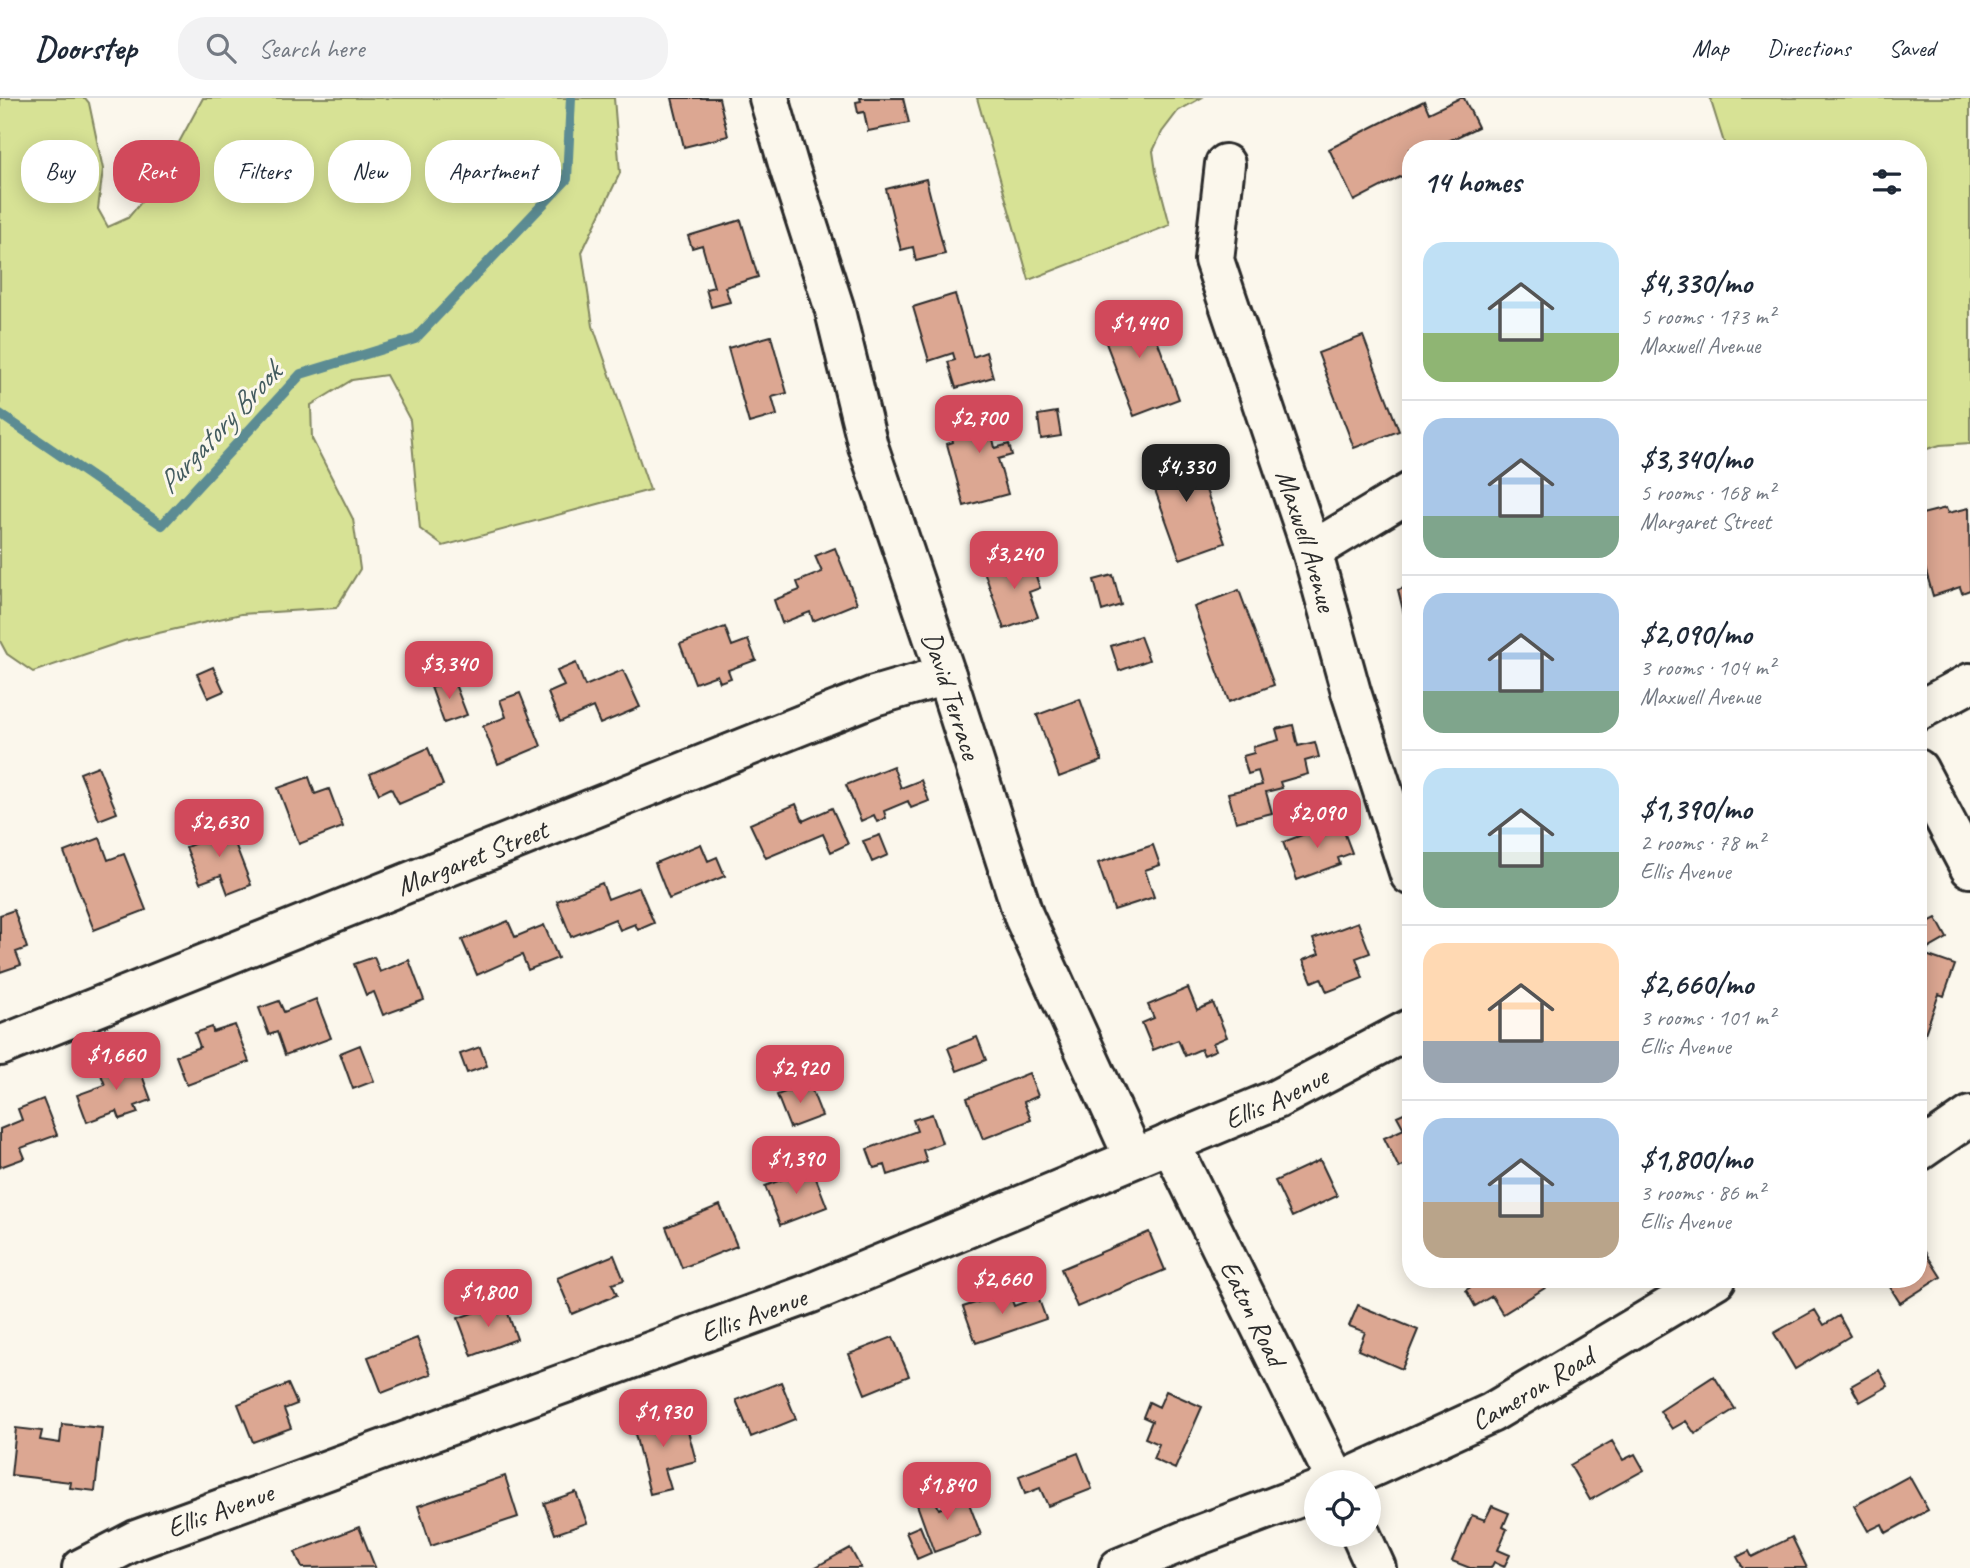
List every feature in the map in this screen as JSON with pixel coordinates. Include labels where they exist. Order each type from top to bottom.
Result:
[{"type":"street","name":"David Terrace","points":[[769,98],[834,307],[868,446],[1024,917],[1135,1158]]},
{"type":"street","name":"Maxwell Avenue","points":[[1225,163],[1214,260],[1312,551],[1351,692],[1402,849]]},
{"type":"street","points":[[1312,551],[1402,497]]},
{"type":"street","name":"Margaret Street","points":[[0,1045],[874,696],[946,675]]},
{"type":"street","points":[[1927,706],[1970,683]]},
{"type":"street","points":[[1927,786],[1970,868]]},
{"type":"street","name":"Ellis Avenue","points":[[82,1568],[149,1536],[811,1293],[1277,1099],[1402,1033]]},
{"type":"street","points":[[1927,1146],[1970,1116]]},
{"type":"street","name":"Eaton Road","points":[[1170,1143],[1332,1470]]},
{"type":"street","name":"Cameron Road","points":[[1364,1470],[1490,1413],[1702,1288]]},
{"type":"street","points":[[1119,1568],[1304,1496]]},
{"type":"street","points":[[1366,1547],[1376,1568]]},
{"type":"green space","points":[[0,98],[85,98],[89,103],[97,140],[21,140],[21,203],[99,203],[98,209],[108,227],[128,218],[140,203],[200,203],[200,140],[180,140],[203,98],[614,98],[620,173],[582,252],[593,326],[650,490],[443,546],[420,529],[410,420],[386,375],[352,380],[311,405],[312,439],[353,519],[360,569],[336,608],[241,614],[124,641],[33,672],[7,654],[0,641]]},
{"type":"green space","points":[[977,98],[1201,98],[1178,111],[1162,132],[1153,151],[1170,225],[1029,280]]},
{"type":"green space","points":[[1710,98],[1970,98],[1970,443],[1940,445],[1927,449],[1927,140],[1723,140]]},
{"type":"green space","points":[[99,150],[103,169],[99,201]]},
{"type":"building","points":[[672,98],[719,98],[728,136],[684,147]]},
{"type":"building","points":[[860,98],[903,98],[909,123],[868,131],[864,112],[858,113],[856,102],[861,101]]},
{"type":"building","points":[[1464,98],[1478,127],[1450,140],[1402,140],[1402,176],[1354,201],[1329,149],[1424,101],[1429,113]]},
{"type":"building","points":[[926,179],[945,254],[916,261],[913,247],[901,250],[886,189]]},
{"type":"building","points":[[741,220],[758,277],[725,287],[730,302],[711,307],[706,289],[714,287],[702,245],[692,248],[688,236]]},
{"type":"building","points":[[955,294],[973,357],[986,352],[993,377],[956,388],[948,362],[955,360],[953,353],[929,361],[913,307]]},
{"type":"building","points":[[1144,305],[1179,399],[1134,416],[1098,322]]},
{"type":"building","points":[[771,336],[787,393],[772,397],[777,415],[749,423],[728,348]]},
{"type":"building","points":[[1363,336],[1399,431],[1354,448],[1318,353]]},
{"type":"building","points":[[1006,406],[1012,428],[992,434],[995,448],[1009,444],[1012,455],[998,459],[1008,494],[964,506],[947,444],[953,442],[948,422]]},
{"type":"building","points":[[1057,412],[1061,436],[1041,439],[1038,415]]},
{"type":"building","points":[[1191,448],[1225,543],[1180,559],[1146,465]]},
{"type":"building","points":[[1946,508],[1948,513],[1969,508],[1970,590],[1962,593],[1960,587],[1933,596],[1927,575],[1927,513]]},
{"type":"building","points":[[835,548],[857,603],[813,621],[810,612],[782,623],[774,600],[800,590],[797,582],[822,572],[815,556]]},
{"type":"building","points":[[1029,556],[1040,588],[1029,592],[1038,617],[1004,629],[984,571]]},
{"type":"building","points":[[1113,575],[1121,605],[1102,611],[1094,580]]},
{"type":"building","points":[[1402,589],[1402,606],[1398,590]]},
{"type":"building","points":[[1239,590],[1274,685],[1229,702],[1194,607]]},
{"type":"building","points":[[725,627],[732,646],[748,640],[756,660],[728,670],[731,678],[720,682],[717,675],[695,683],[680,644]]},
{"type":"building","points":[[1140,636],[1149,660],[1119,671],[1111,646]]},
{"type":"building","points":[[576,663],[585,686],[623,670],[640,707],[600,724],[593,707],[560,722],[548,693],[564,686],[557,671]]},
{"type":"building","points":[[213,667],[224,691],[208,698],[197,674]]},
{"type":"building","points":[[453,679],[467,715],[444,723],[431,687]]},
{"type":"building","points":[[520,693],[541,746],[498,764],[483,726],[506,717],[500,700]]},
{"type":"building","points":[[1080,699],[1102,761],[1059,777],[1037,715]]},
{"type":"building","points":[[1293,725],[1298,746],[1315,742],[1319,757],[1305,761],[1308,774],[1280,782],[1282,788],[1266,792],[1272,813],[1236,822],[1228,793],[1262,785],[1258,771],[1248,774],[1243,756],[1254,753],[1253,747],[1279,740],[1276,729]]},
{"type":"building","points":[[428,748],[443,785],[399,804],[391,788],[379,794],[370,774]]},
{"type":"building","points":[[98,766],[117,813],[99,820],[80,773]]},
{"type":"building","points":[[893,766],[901,788],[921,780],[929,801],[911,808],[908,801],[884,811],[886,818],[877,822],[874,815],[861,821],[846,785]]},
{"type":"building","points":[[309,777],[315,794],[329,789],[343,827],[299,844],[278,788]]},
{"type":"building","points":[[796,804],[803,821],[832,808],[848,844],[831,852],[823,834],[766,858],[750,824]]},
{"type":"building","points":[[212,821],[216,833],[229,828],[251,885],[228,894],[221,875],[200,883],[186,847],[204,840],[199,827]]},
{"type":"building","points":[[1340,821],[1352,853],[1338,858],[1340,864],[1297,880],[1283,842]]},
{"type":"building","points":[[880,835],[888,855],[872,862],[863,841]]},
{"type":"building","points":[[100,838],[108,860],[124,854],[146,910],[94,930],[64,852]]},
{"type":"building","points":[[701,844],[708,861],[717,857],[725,876],[669,899],[655,863]]},
{"type":"building","points":[[1153,845],[1160,865],[1145,870],[1154,897],[1114,910],[1098,863]]},
{"type":"building","points":[[602,883],[608,899],[639,887],[654,923],[638,930],[635,924],[620,930],[615,919],[571,937],[557,901]]},
{"type":"building","points":[[14,910],[27,948],[16,952],[21,965],[0,972],[0,915]]},
{"type":"building","points":[[1936,918],[1947,938],[1927,949],[1927,922]]},
{"type":"building","points":[[508,921],[515,937],[544,925],[558,958],[528,970],[522,955],[477,975],[462,940]]},
{"type":"building","points":[[1358,922],[1370,953],[1356,958],[1363,978],[1327,992],[1321,978],[1312,982],[1303,960],[1319,954],[1313,939]]},
{"type":"building","points":[[1927,955],[1955,965],[1944,996],[1939,994],[1927,1028]]},
{"type":"building","points":[[374,957],[380,972],[409,960],[424,1000],[383,1015],[374,992],[366,995],[354,964]]},
{"type":"building","points":[[1188,988],[1197,1010],[1213,1003],[1227,1037],[1213,1043],[1216,1050],[1204,1055],[1201,1049],[1185,1056],[1178,1040],[1153,1050],[1142,1023],[1154,1018],[1148,1005]]},
{"type":"building","points":[[316,999],[331,1038],[285,1055],[277,1032],[269,1035],[259,1008],[279,1001],[284,1012]]},
{"type":"building","points":[[235,1025],[249,1062],[187,1085],[176,1056],[200,1047],[195,1033],[212,1027],[213,1032]]},
{"type":"building","points":[[977,1037],[986,1060],[957,1071],[948,1048]]},
{"type":"building","points":[[360,1045],[374,1081],[353,1089],[340,1053]]},
{"type":"building","points":[[480,1047],[487,1066],[467,1073],[460,1054]]},
{"type":"building","points":[[135,1056],[151,1100],[135,1106],[138,1113],[120,1119],[117,1111],[87,1122],[77,1095],[105,1085],[99,1069]]},
{"type":"building","points":[[1029,1073],[1038,1096],[1024,1102],[1031,1120],[983,1139],[967,1098]]},
{"type":"building","points":[[809,1083],[822,1116],[790,1128],[777,1095]]},
{"type":"building","points":[[43,1099],[57,1135],[21,1148],[25,1158],[0,1167],[0,1129],[22,1120],[18,1109]]},
{"type":"building","points":[[932,1114],[942,1143],[923,1150],[927,1162],[888,1175],[885,1165],[874,1168],[867,1149],[917,1131],[913,1120]]},
{"type":"building","points":[[1402,1130],[1402,1167],[1399,1168],[1384,1138]]},
{"type":"building","points":[[1320,1160],[1337,1196],[1292,1217],[1275,1181]]},
{"type":"building","points":[[812,1168],[827,1207],[780,1225],[765,1186]]},
{"type":"building","points":[[720,1205],[737,1246],[682,1268],[666,1227]]},
{"type":"building","points":[[1149,1232],[1165,1270],[1077,1307],[1061,1269]]},
{"type":"building","points":[[614,1255],[624,1280],[612,1284],[617,1295],[572,1314],[557,1278]]},
{"type":"building","points":[[1927,1255],[1941,1277],[1927,1286]]},
{"type":"building","points":[[1545,1288],[1503,1314],[1492,1296],[1475,1306],[1466,1290]]},
{"type":"building","points":[[1891,1288],[1924,1288],[1900,1303]]},
{"type":"building","points":[[1009,1292],[1014,1306],[1038,1297],[1046,1319],[976,1343],[963,1307]]},
{"type":"building","points":[[504,1302],[517,1339],[472,1356],[458,1318]]},
{"type":"building","points":[[1358,1305],[1418,1330],[1402,1369],[1358,1350],[1365,1332],[1349,1326]]},
{"type":"building","points":[[1815,1310],[1824,1325],[1839,1316],[1850,1336],[1795,1369],[1774,1333]]},
{"type":"building","points":[[893,1337],[909,1376],[865,1394],[849,1354]]},
{"type":"building","points":[[417,1338],[431,1374],[382,1393],[368,1357]]},
{"type":"building","points":[[1879,1370],[1888,1386],[1860,1402],[1851,1386]]},
{"type":"building","points":[[1714,1376],[1735,1409],[1695,1434],[1686,1421],[1672,1429],[1660,1411]]},
{"type":"building","points":[[781,1382],[796,1419],[751,1437],[736,1400]]},
{"type":"building","points":[[288,1384],[297,1404],[284,1409],[291,1428],[253,1442],[238,1404]]},
{"type":"building","points":[[1166,1391],[1202,1407],[1175,1469],[1153,1459],[1159,1444],[1145,1438],[1152,1421],[1143,1417],[1149,1402],[1159,1407]]},
{"type":"building","points":[[683,1412],[696,1461],[665,1469],[671,1489],[650,1494],[633,1426]]},
{"type":"building","points":[[62,1424],[102,1428],[95,1491],[70,1488],[71,1482],[11,1475],[16,1428],[42,1431],[40,1440],[60,1443]]},
{"type":"building","points":[[1612,1441],[1623,1460],[1635,1454],[1644,1470],[1590,1500],[1570,1465]]},
{"type":"building","points":[[1078,1453],[1092,1489],[1048,1506],[1040,1488],[1025,1494],[1019,1476]]},
{"type":"building","points":[[505,1476],[518,1517],[431,1546],[418,1506]]},
{"type":"building","points":[[1909,1476],[1928,1510],[1886,1533],[1882,1524],[1868,1531],[1854,1506]]},
{"type":"building","points":[[576,1492],[587,1523],[555,1534],[544,1503]]},
{"type":"building","points":[[932,1492],[939,1509],[967,1498],[981,1535],[934,1552],[915,1499]]},
{"type":"building","points":[[1492,1506],[1509,1513],[1503,1527],[1507,1529],[1498,1550],[1510,1555],[1504,1567],[1494,1562],[1491,1568],[1470,1568],[1452,1561],[1472,1515],[1485,1520]]},
{"type":"building","points":[[920,1526],[931,1553],[917,1559],[906,1532]]},
{"type":"building","points":[[359,1527],[375,1567],[302,1568],[295,1552]]},
{"type":"building","points":[[1792,1537],[1807,1568],[1743,1568],[1737,1557],[1749,1551],[1752,1557]]},
{"type":"building","points":[[850,1548],[861,1568],[814,1568]]},
{"type":"waterway","name":"Purgatory Brook","points":[[0,414],[162,525],[301,374],[415,339],[567,179],[571,98]]}]
